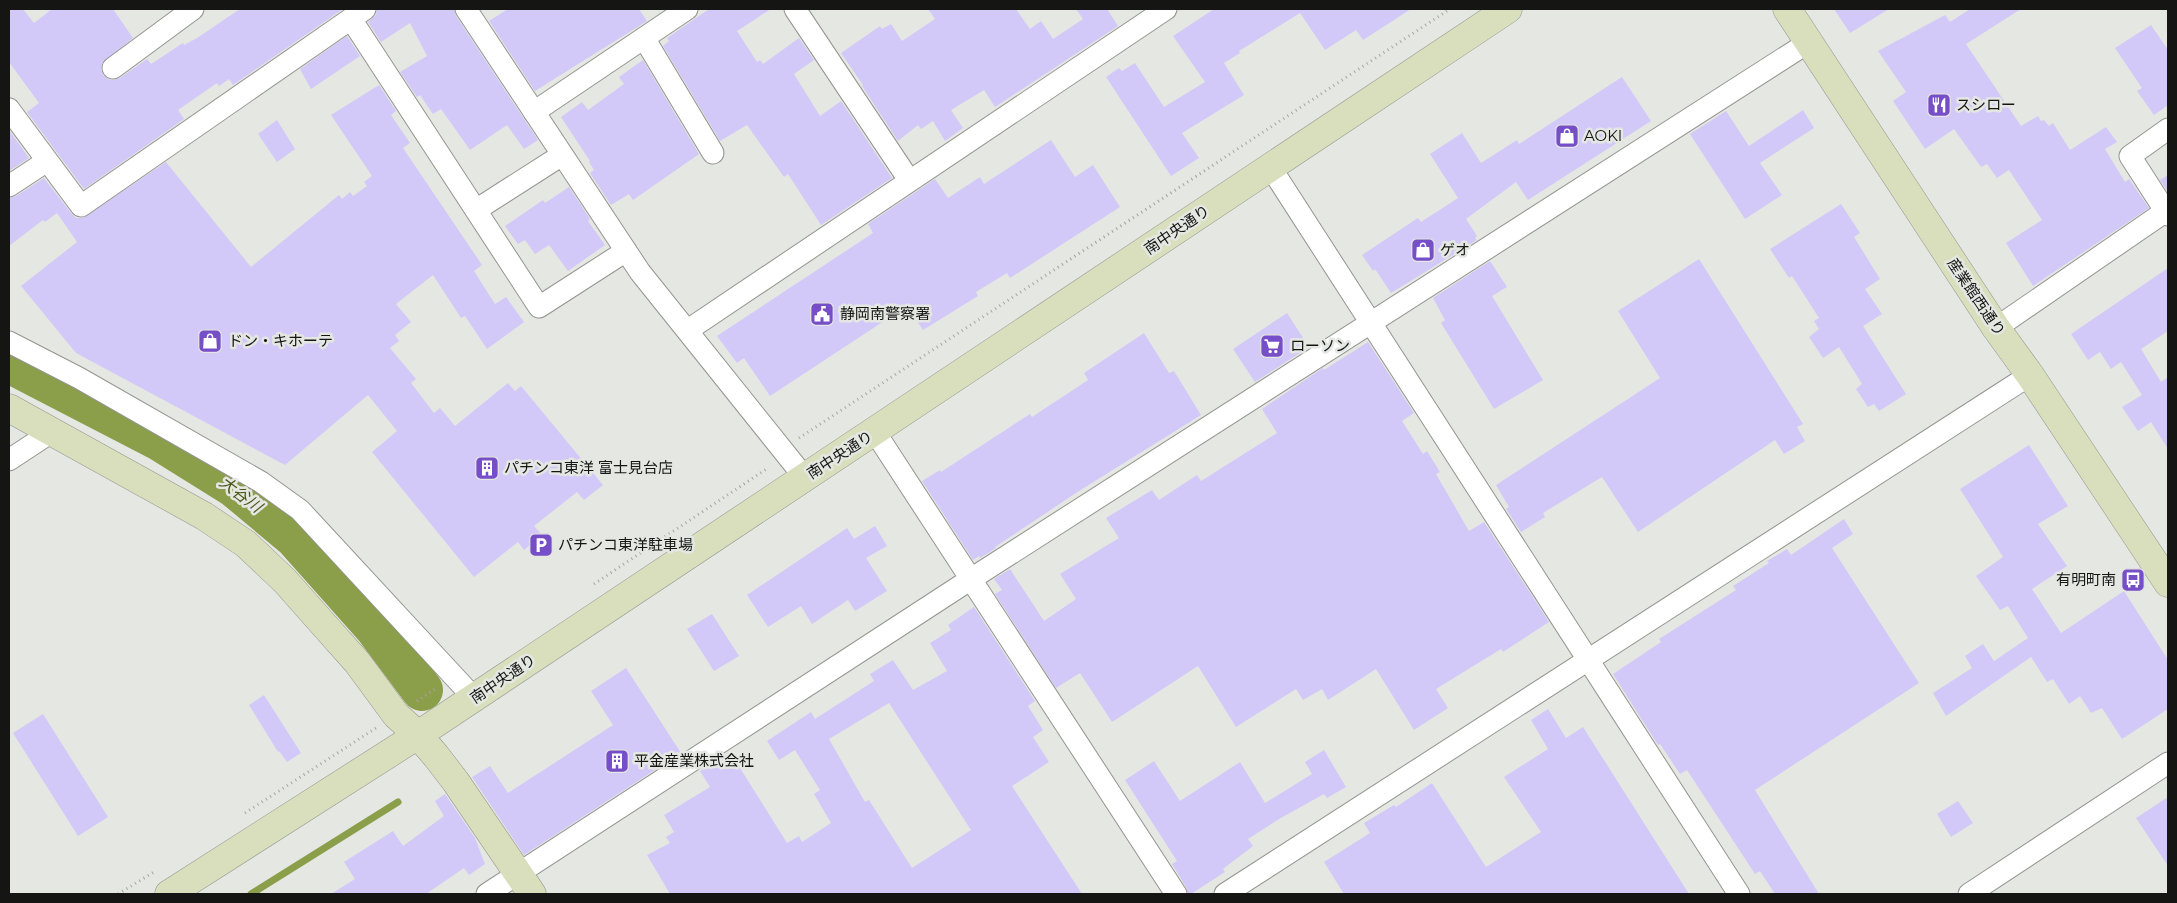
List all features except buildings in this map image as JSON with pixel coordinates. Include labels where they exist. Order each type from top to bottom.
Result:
[{"type":"street","points":[[113,68],[192,9]]},
{"type":"street","points":[[466,9],[640,272],[805,478]]},
{"type":"street","points":[[795,9],[909,180]]},
{"type":"street","points":[[688,330],[1166,9]]},
{"type":"street","name":"南中央通り","points":[[168,894],[418,735],[1508,9]]},
{"type":"street","name":"産業館西通り","points":[[1786,9],[1996,328],[2165,572]]},
{"type":"street","points":[[534,112],[644,38],[675,12]]},
{"type":"street","points":[[9,109],[80,206],[358,14],[476,210],[539,307],[626,251]]},
{"type":"street","points":[[644,38],[713,153]]},
{"type":"street","points":[[488,894],[525,884],[971,579],[1809,42]]},
{"type":"street","points":[[1996,328],[2167,213],[2130,156],[2168,129]]},
{"type":"street","points":[[476,210],[562,155]]},
{"type":"street","points":[[9,186],[47,161]]},
{"type":"street","points":[[1270,168],[1739,894]]},
{"type":"street","points":[[9,342],[79,378],[261,482],[300,510],[474,698]]},
{"type":"street","points":[[1225,894],[2030,376]]},
{"type":"street","points":[[9,408],[204,516],[246,544],[285,581],[327,627],[357,662],[396,715],[418,735],[456,782],[525,884]]},
{"type":"street","points":[[9,460],[53,431]]},
{"type":"street","points":[[875,432],[1176,894]]},
{"type":"street","points":[[1968,894],[2168,763]]},
{"type":"waterway","name":"大谷川","points":[[9,362],[158,439],[235,487],[295,537],[375,627],[422,690]]},
{"type":"waterway","points":[[251,894],[398,802]]},
{"type":"place","name":"スシロー","points":[[1939,105]]},
{"type":"place","name":"AOKI","points":[[1567,136]]},
{"type":"place","name":"ゲオ","points":[[1423,250]]},
{"type":"place","name":"静岡南警察署","points":[[822,314]]},
{"type":"place","name":"ドン・キホーテ","points":[[210,341]]},
{"type":"place","name":"ローソン","points":[[1272,346]]},
{"type":"place","name":"パチンコ東洋 富士見台店","points":[[487,468]]},
{"type":"place","name":"パチンコ東洋駐車場","points":[[541,545]]},
{"type":"place","name":"有明町南","points":[[2133,580]]},
{"type":"place","name":"平金産業株式会社","points":[[617,761]]}]
